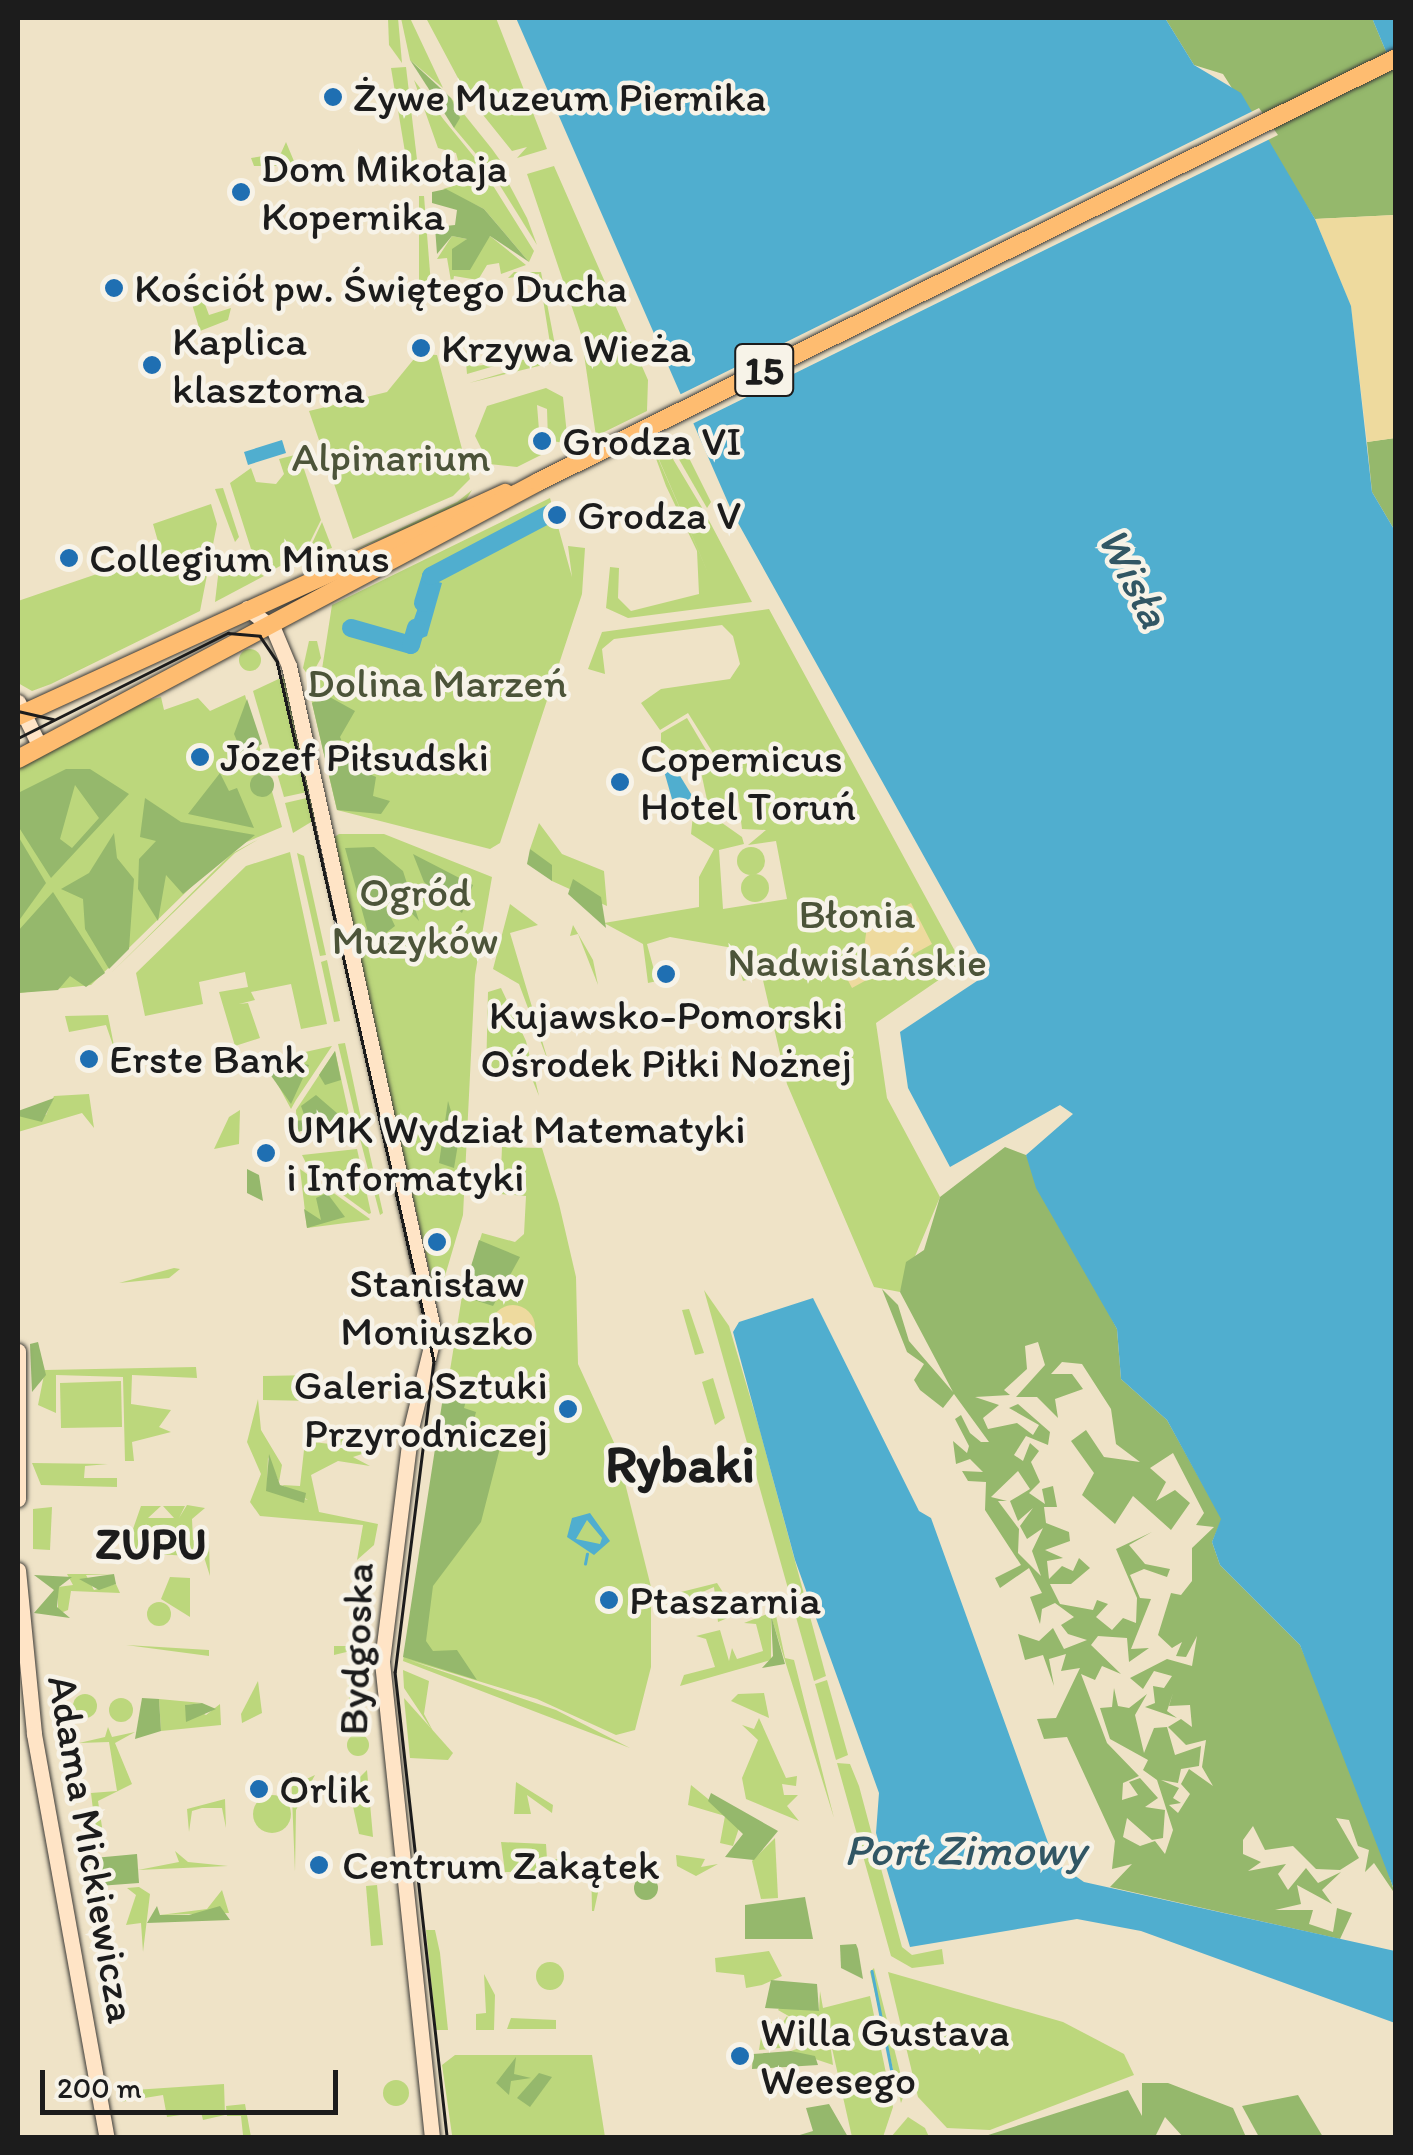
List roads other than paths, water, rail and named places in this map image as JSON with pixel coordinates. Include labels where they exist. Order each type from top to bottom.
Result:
[{"type":"main road","name":"15","points":[[20,710],[538,482],[1396,58]]},
{"type":"main road","name":"15","points":[[18,758],[273,628],[538,482]]},
{"type":"street","points":[[247,608],[273,628]]},
{"type":"street","name":"Bydgoska","points":[[273,628],[314,774],[435,1345],[410,1428],[382,1662],[432,2138]]},
{"type":"street","points":[[20,710],[40,747]]},
{"type":"street","points":[[18,1351],[18,1499]]},
{"type":"street","name":"Adama Mickiewicza","points":[[18,1570],[34,1734],[106,2138]]},
{"type":"water","name":"Wisła","points":[[516,18],[1165,18],[1194,65],[1241,93],[1315,219],[1351,306],[1372,492],[1395,531],[1395,1892],[1300,1645],[1220,1565],[1212,1542],[1221,1519],[1167,1420],[1121,1379],[1117,1329],[1036,1188],[1026,1155],[1073,1114],[1060,1105],[950,1167],[908,1088],[900,1032],[989,973],[733,514]]},
{"type":"water","points":[[1372,18],[1395,18],[1395,73]]},
{"type":"water","points":[[282,440],[286,453],[248,465],[244,452]]},
{"type":"water","points":[[428,579],[442,583],[427,636],[405,645]]},
{"type":"water","points":[[674,766],[696,802],[676,813],[664,771]]},
{"type":"water","name":"Port Zimowy","points":[[813,1298],[919,1511],[931,1518],[1055,1862],[1084,1882],[1395,1951],[1395,2023],[1141,1931],[1077,1919],[910,1947],[876,1833],[879,1793],[795,1560],[733,1332],[739,1322]]},
{"type":"water","points":[[590,1513],[610,1541],[594,1555],[567,1537],[572,1518]],"holes":[[[587,1520],[602,1538],[600,1544],[576,1539]]]},
{"type":"waterway","points":[[349,460],[401,454]]},
{"type":"waterway","points":[[335,465],[344,462]]},
{"type":"waterway","points":[[423,603],[431,576],[553,512]]},
{"type":"waterway","points":[[351,628],[411,645],[416,628]]},
{"type":"waterway","points":[[585,1564],[587,1554]]},
{"type":"waterway","points":[[872,1971],[896,2092]]},
{"type":"tram line","points":[[18,738],[228,633],[260,636],[277,661],[434,1361],[395,1672],[447,2138]]},
{"type":"tram line","points":[[18,711],[53,719]]},
{"type":"place","name":"Żywe Muzeum Piernika","points":[[333,97]]},
{"type":"place","name":"Dom Mikołaja Kopernika","points":[[241,192]]},
{"type":"place","name":"Kościół pw. Świętego Ducha","points":[[114,288]]},
{"type":"place","name":"Krzywa Wieża","points":[[421,348]]},
{"type":"place","name":"Kaplica klasztorna","points":[[152,365]]},
{"type":"place","name":"Grodza VI","points":[[542,441]]},
{"type":"place","name":"Grodza V","points":[[557,515]]},
{"type":"place","name":"Collegium Minus","points":[[69,558]]},
{"type":"place","name":"Józef Piłsudski","points":[[200,757]]},
{"type":"place","name":"Copernicus Hotel Toruń","points":[[620,782]]},
{"type":"place","name":"Kujawsko-Pomorski Ośrodek Piłki Nożnej","points":[[666,974]]},
{"type":"place","name":"Erste Bank","points":[[89,1059]]},
{"type":"place","name":"UMK Wydział Matematyki i Informatyki","points":[[266,1153]]},
{"type":"place","name":"Stanisław Moniuszko","points":[[437,1242]]},
{"type":"place","name":"Galeria Sztuki Przyrodniczej","points":[[568,1409]]},
{"type":"place","name":"Ptaszarnia","points":[[609,1600]]},
{"type":"place","name":"Orlik","points":[[259,1789]]},
{"type":"place","name":"Centrum Zakątek","points":[[319,1865]]},
{"type":"place","name":"Willa Gustava Weesego","points":[[740,2056]]},
{"type":"district","name":"Rybaki","points":[[680,1465]]},
{"type":"district","name":"ZUPU","points":[[151,1544]]},
{"type":"park label","name":"Alpinarium","points":[[391,457]]},
{"type":"park label","name":"Dolina Marzeń","points":[[437,683]]},
{"type":"park label","name":"Ogród Muzyków","points":[[415,916]]},
{"type":"park label","name":"Błonia Nadwiślańskie","points":[[857,938]]}]
